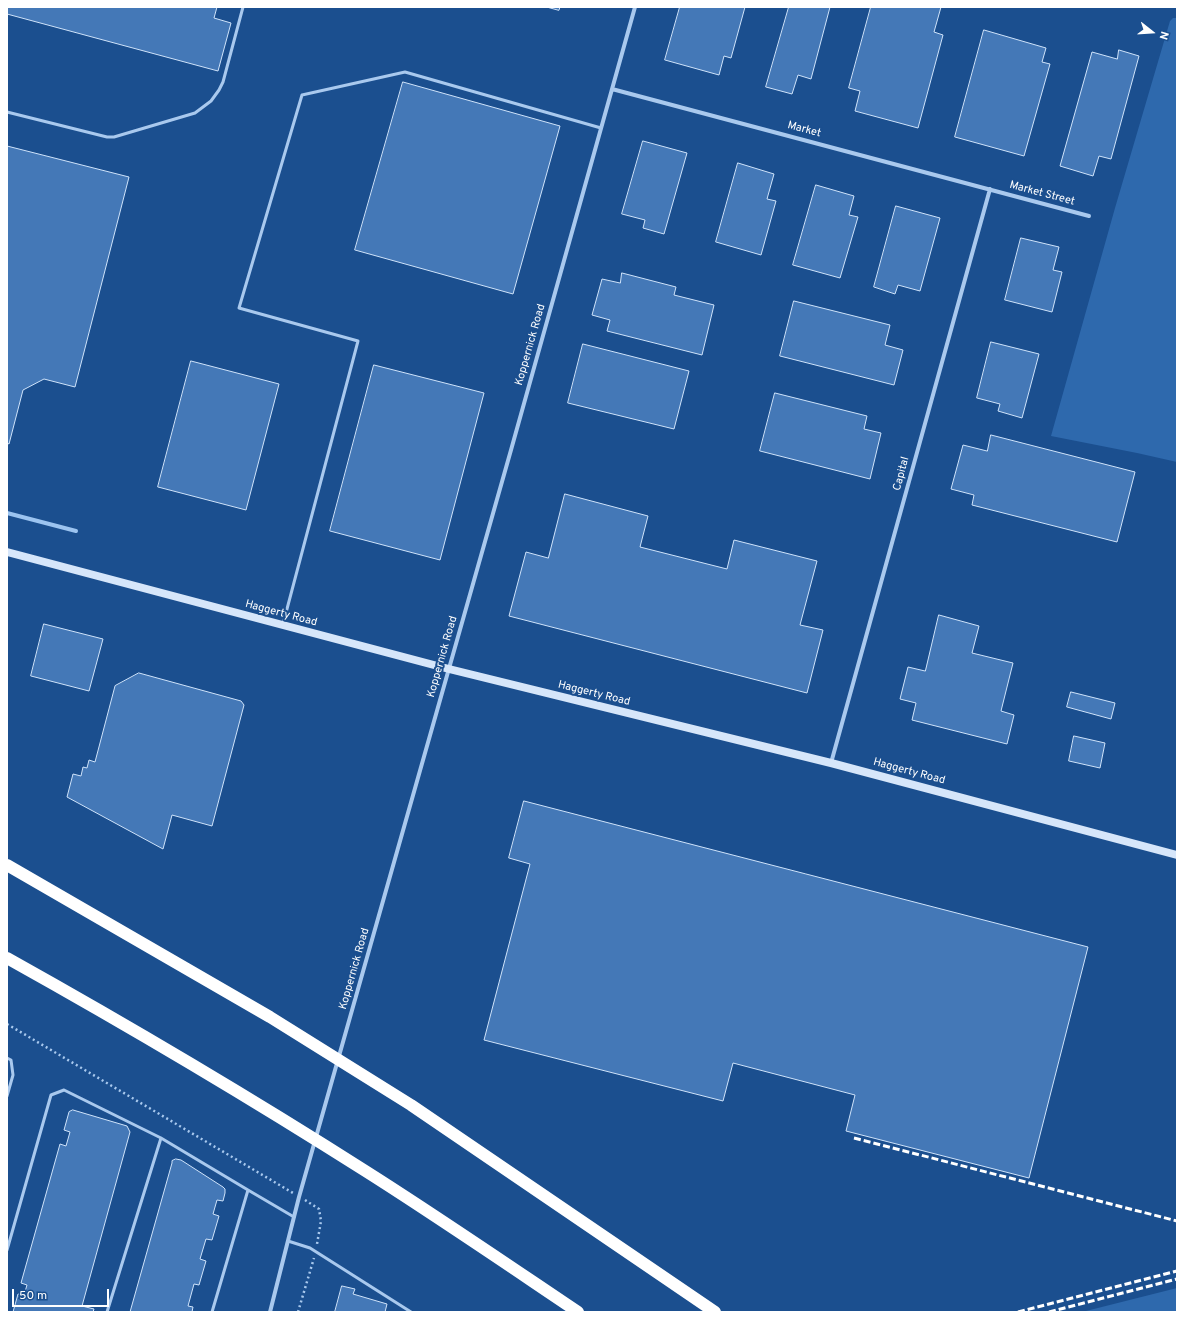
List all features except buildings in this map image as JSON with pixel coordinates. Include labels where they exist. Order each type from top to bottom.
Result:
[{"type":"highway","points":[[7,865],[270,1017],[411,1105],[716,1312]]},
{"type":"highway","points":[[7,958],[101,1011],[296,1127],[578,1312]]},
{"type":"main road","name":"Haggerty Road","points":[[7,552],[449,669],[831,763],[1177,855]]},
{"type":"street","name":"Koppernick Road","points":[[270,1312],[294,1217],[634,7]]},
{"type":"street","name":"Market","points":[[612,89],[990,189]]},
{"type":"street","name":"Market Street","points":[[990,189],[1089,216]]},
{"type":"street","name":"Capital","points":[[831,763],[990,189]]},
{"type":"lane","points":[[7,112],[114,138],[195,113],[211,101],[223,82],[243,7]]},
{"type":"lane","points":[[283,626],[358,340],[239,308],[302,95],[405,72],[601,128]]},
{"type":"lane","points":[[7,1058],[11,1060],[13,1075],[7,1096]]},
{"type":"lane","points":[[7,1250],[51,1096],[64,1090],[161,1138],[294,1217]]},
{"type":"lane","points":[[107,1312],[161,1138]]},
{"type":"lane","points":[[212,1312],[248,1190]]},
{"type":"lane","points":[[288,1241],[310,1248],[411,1312]]},
{"type":"shaded area","points":[[1173,18],[1177,18],[1177,462],[1051,436],[1115,208],[1170,21]]},
{"type":"shaded area","points":[[1177,1288],[1177,1312],[1082,1312]]},
{"type":"waterway","points":[[7,513],[76,531]]},
{"type":"railway","points":[[854,1138],[1177,1221]]},
{"type":"railway","points":[[1018,1312],[1177,1271]]},
{"type":"railway","points":[[1049,1312],[1177,1279]]}]
